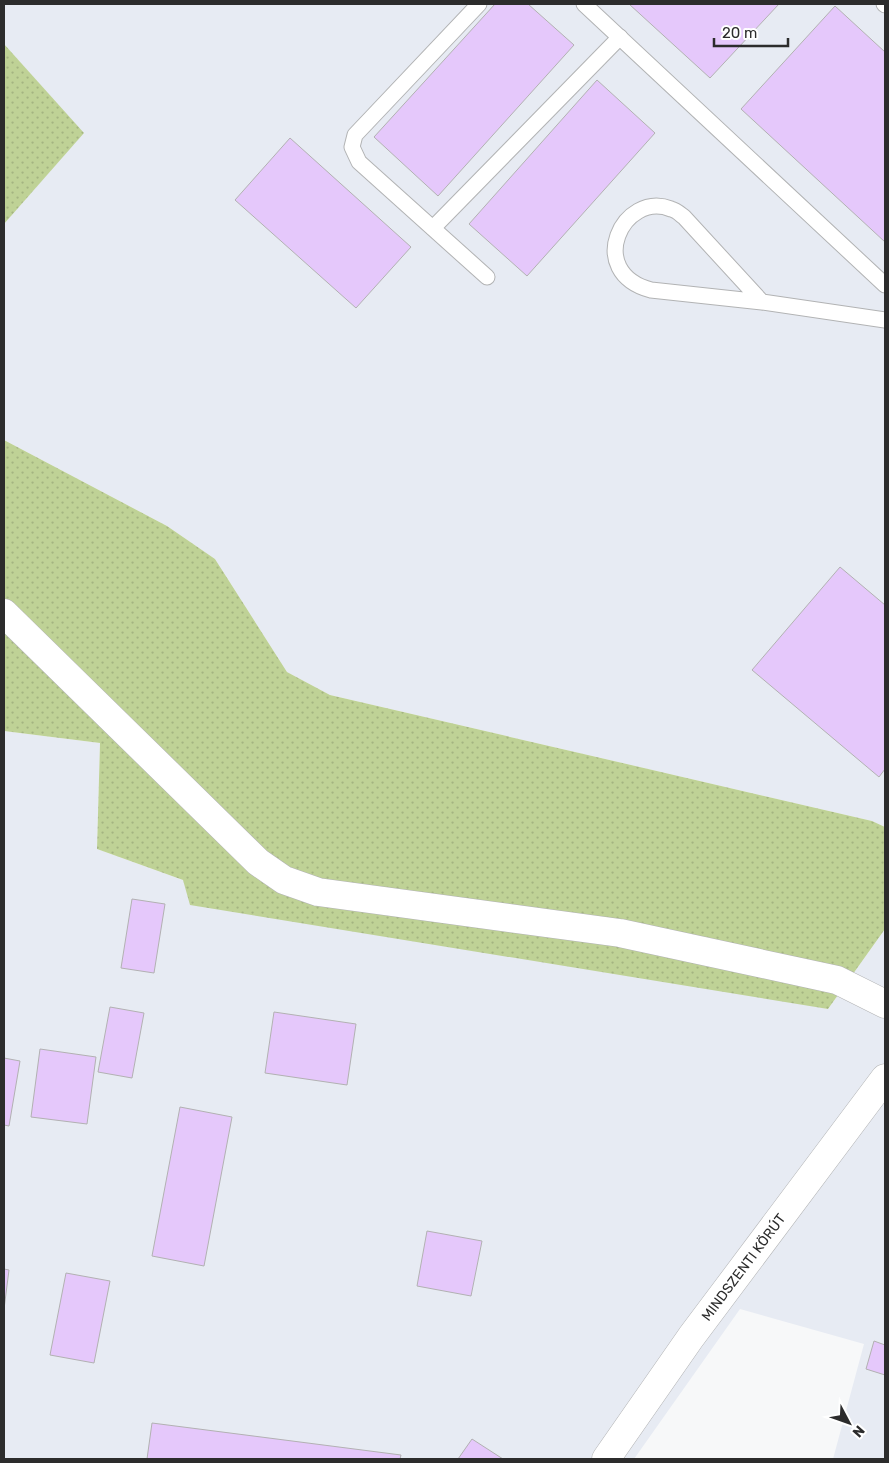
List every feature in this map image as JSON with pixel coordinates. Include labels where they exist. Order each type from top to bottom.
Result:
[{"type":"street","points":[[4,613],[258,862],[284,880],[318,892],[620,933],[837,980],[885,1004]]},
{"type":"street","name":"MINDSZENTI KÖRÚT","points":[[606,1459],[691,1337],[885,1078]]},
{"type":"lane","points":[[479,4],[355,135],[352,147],[359,162],[487,277]]},
{"type":"lane","points":[[584,4],[885,286]]},
{"type":"lane","points":[[433,228],[620,38]]},
{"type":"lane","points":[[762,302],[684,217],[672,209],[652,207],[640,210],[631,216],[618,232],[614,250],[616,260],[624,275],[640,287],[651,290],[762,302],[885,320]]},
{"type":"shaded area","points":[[4,4],[885,4],[885,827],[872,821],[330,695],[287,672],[215,559],[167,526],[4,440],[4,224],[83,133],[4,44]]},
{"type":"shaded area","points":[[4,731],[100,743],[97,849],[183,880],[828,1009],[885,929],[885,1459],[833,1459],[864,1344],[740,1309],[634,1459],[4,1459]]},
{"type":"green space","points":[[4,44],[84,133],[4,224]]},
{"type":"green space","points":[[4,440],[167,526],[215,559],[287,672],[330,695],[872,821],[885,827],[885,929],[828,1009],[190,905],[183,880],[97,849],[100,743],[4,731]]},
{"type":"building","points":[[495,4],[528,4],[574,45],[438,196],[374,137]]},
{"type":"building","points":[[629,4],[779,4],[710,78]]},
{"type":"building","points":[[835,6],[885,52],[885,242],[741,109]]},
{"type":"building","points":[[597,80],[655,133],[527,276],[469,224]]},
{"type":"building","points":[[290,138],[411,247],[356,308],[235,200]]},
{"type":"building","points":[[840,567],[885,605],[885,769],[879,777],[752,670]]},
{"type":"building","points":[[132,899],[165,904],[154,973],[121,968]]},
{"type":"building","points":[[110,1007],[144,1013],[132,1078],[98,1072]]},
{"type":"building","points":[[274,1012],[356,1024],[347,1085],[265,1073]]},
{"type":"building","points":[[40,1049],[96,1057],[87,1124],[31,1117]]},
{"type":"building","points":[[4,1058],[20,1061],[9,1126],[4,1125]]},
{"type":"building","points":[[180,1107],[232,1117],[204,1266],[152,1256]]},
{"type":"building","points":[[427,1231],[482,1241],[471,1296],[417,1286]]},
{"type":"building","points":[[4,1269],[9,1270],[4,1309]]},
{"type":"building","points":[[66,1273],[110,1281],[94,1363],[50,1355]]},
{"type":"building","points":[[874,1341],[885,1345],[885,1375],[866,1369]]},
{"type":"building","points":[[152,1423],[401,1455],[400,1459],[147,1459]]},
{"type":"building","points":[[472,1439],[503,1459],[458,1459]]}]
